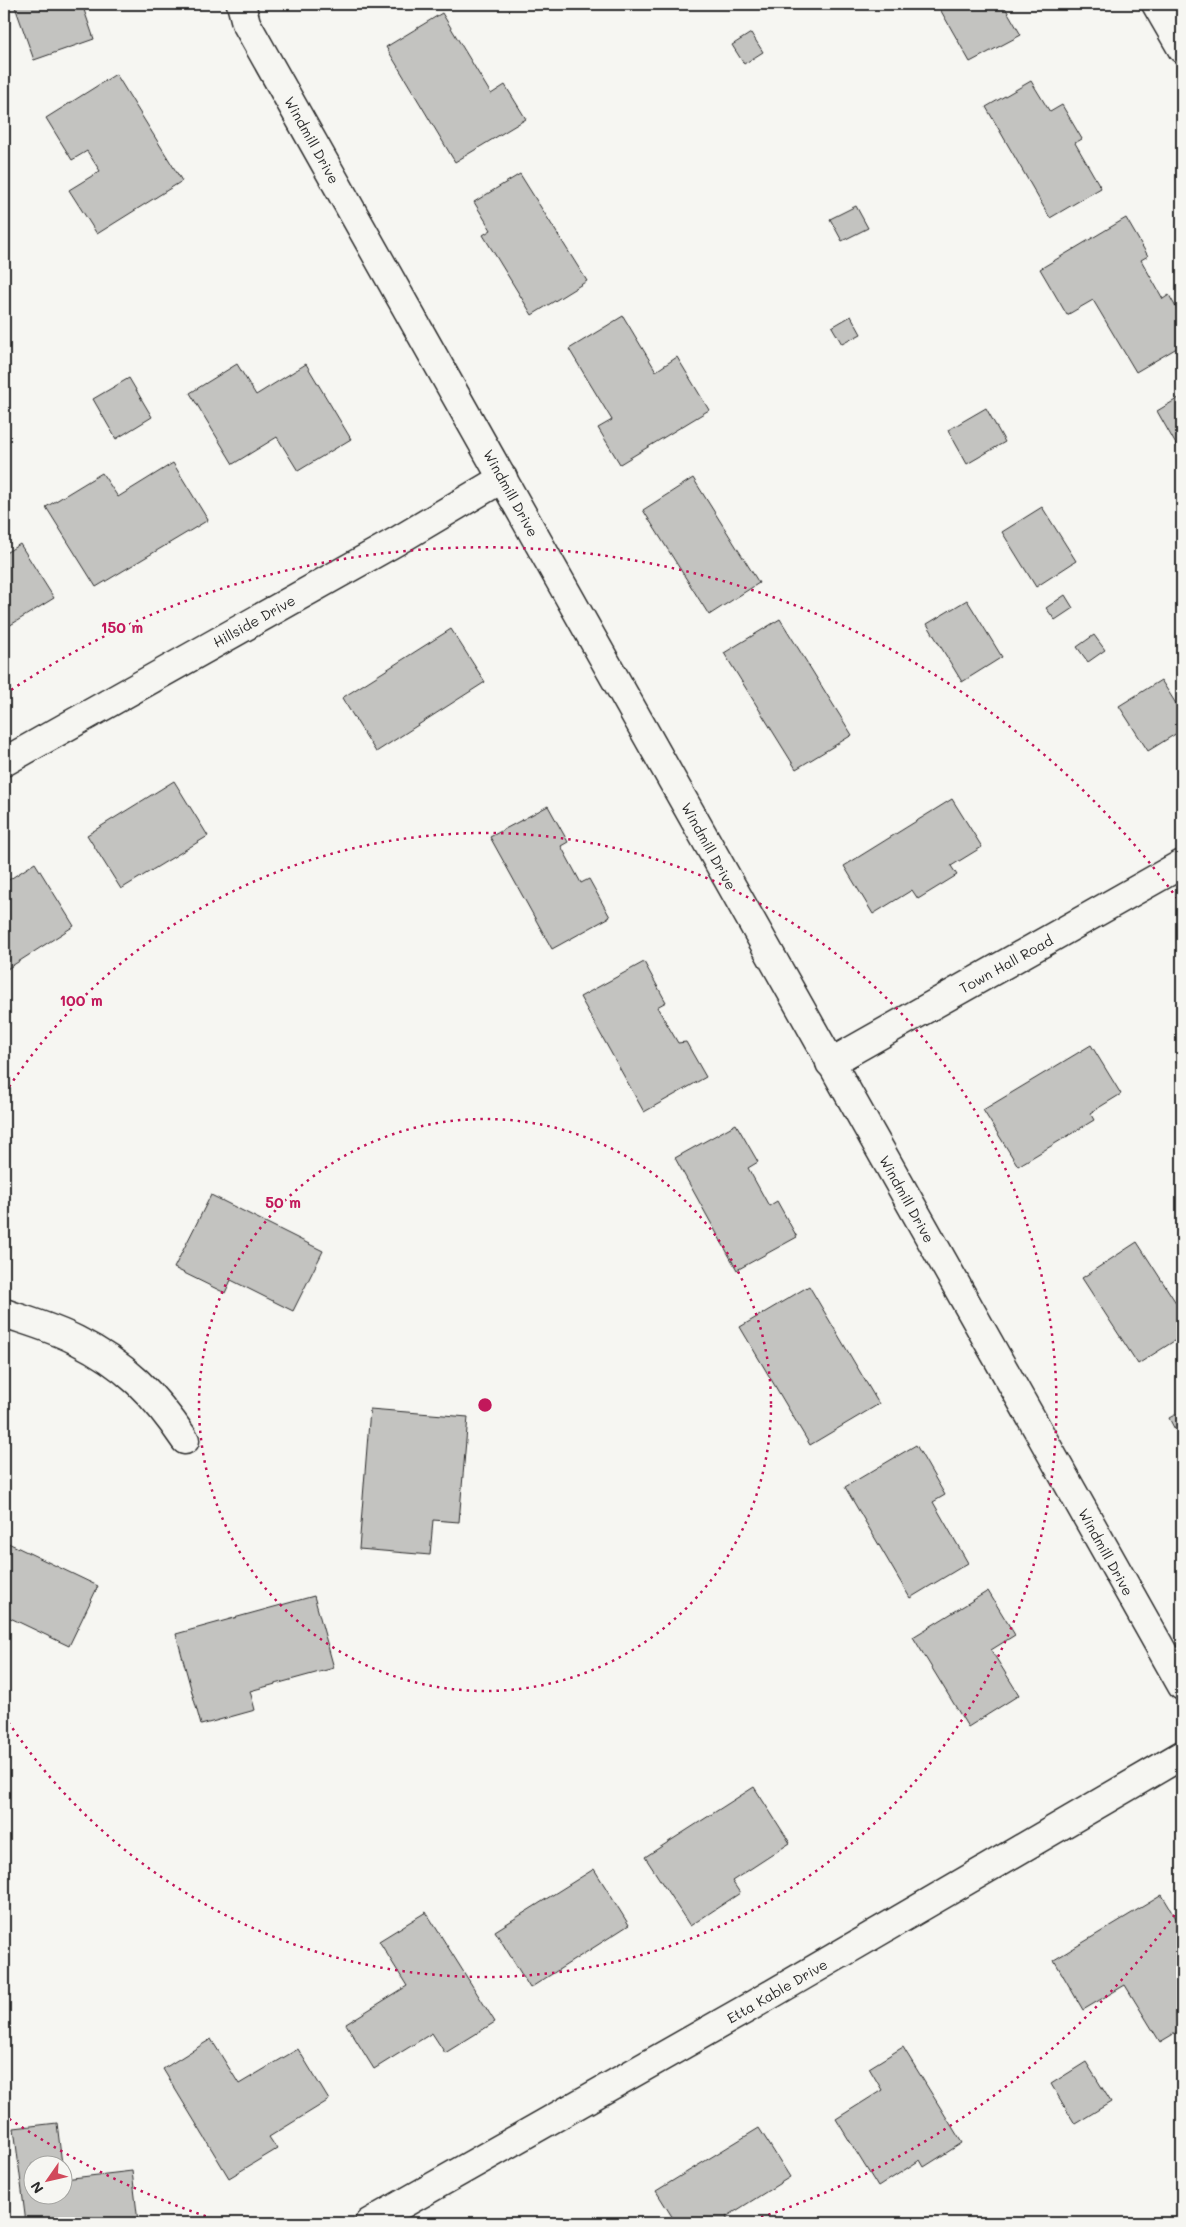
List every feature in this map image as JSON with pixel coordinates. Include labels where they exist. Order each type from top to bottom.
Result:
[{"type":"street","name":"Windmill Drive","points":[[241,4],[246,23],[1182,1686]]},
{"type":"street","points":[[1156,4],[1182,49]]},
{"type":"street","name":"Hillside Drive","points":[[4,762],[388,546],[503,478]]},
{"type":"street","name":"Town Hall Road","points":[[830,1063],[1182,864]]},
{"type":"street","points":[[4,1313],[74,1339],[108,1357],[138,1381],[164,1408],[185,1440]]},
{"type":"street","name":"Etta Kable Drive","points":[[369,2223],[746,2009],[1182,1755]]},
{"type":"building","points":[[14,4],[82,4],[94,39],[34,60]]},
{"type":"building","points":[[937,4],[1003,4],[1021,35],[970,62]]},
{"type":"building","points":[[442,13],[491,94],[505,85],[526,119],[455,162],[386,47]]},
{"type":"building","points":[[751,33],[763,52],[744,64],[732,45]]},
{"type":"building","points":[[116,74],[182,181],[97,234],[69,190],[100,171],[87,151],[72,160],[46,118]]},
{"type":"building","points":[[1031,81],[1050,112],[1062,105],[1082,139],[1075,143],[1101,188],[1050,218],[986,107]]},
{"type":"building","points":[[520,174],[587,281],[532,315],[483,235],[491,230],[474,202]]},
{"type":"building","points":[[856,206],[868,228],[842,241],[830,219]]},
{"type":"building","points":[[1126,218],[1148,256],[1141,260],[1163,299],[1169,295],[1182,318],[1182,345],[1136,372],[1093,300],[1067,315],[1040,269]]},
{"type":"building","points":[[623,316],[656,371],[677,357],[709,410],[620,464],[598,428],[612,420],[569,349]]},
{"type":"building","points":[[851,316],[861,334],[842,344],[832,327]]},
{"type":"building","points":[[237,364],[256,395],[306,364],[351,439],[298,471],[277,437],[233,464],[190,393]]},
{"type":"building","points":[[129,378],[152,417],[116,439],[93,399]]},
{"type":"building","points":[[1182,396],[1182,455],[1157,411]]},
{"type":"building","points":[[986,408],[1005,442],[967,464],[948,430]]},
{"type":"building","points":[[173,463],[208,520],[96,587],[46,507],[102,473],[118,497]]},
{"type":"building","points":[[693,478],[759,583],[709,615],[643,510]]},
{"type":"building","points":[[1042,507],[1076,561],[1036,587],[1002,532]]},
{"type":"building","points":[[20,544],[54,598],[4,629],[4,554]]},
{"type":"building","points":[[1065,595],[1073,608],[1055,620],[1046,608]]},
{"type":"building","points":[[967,600],[1002,657],[962,682],[927,624]]},
{"type":"building","points":[[780,619],[852,735],[796,769],[724,653]]},
{"type":"building","points":[[451,629],[485,682],[376,752],[342,698]]},
{"type":"building","points":[[1094,635],[1105,650],[1088,662],[1077,647]]},
{"type":"building","points":[[1161,680],[1182,713],[1182,730],[1148,751],[1119,706]]},
{"type":"building","points":[[174,781],[208,836],[121,889],[87,835]]},
{"type":"building","points":[[952,799],[982,847],[951,866],[957,875],[918,899],[912,890],[873,914],[844,866]]},
{"type":"building","points":[[548,806],[568,842],[561,846],[581,883],[589,879],[610,917],[552,949],[490,837]]},
{"type":"building","points":[[35,863],[74,926],[4,971],[4,883]]},
{"type":"building","points":[[644,962],[666,1002],[657,1007],[678,1043],[686,1042],[706,1077],[644,1112],[580,997]]},
{"type":"building","points":[[1091,1045],[1121,1094],[1090,1113],[1094,1120],[1018,1166],[983,1110]]},
{"type":"building","points":[[736,1124],[758,1162],[748,1168],[769,1206],[777,1201],[797,1237],[737,1270],[675,1158]]},
{"type":"building","points":[[211,1195],[323,1251],[293,1311],[231,1280],[225,1293],[174,1268]]},
{"type":"building","points":[[1137,1242],[1182,1312],[1182,1336],[1138,1364],[1082,1278]]},
{"type":"building","points":[[809,1286],[879,1404],[810,1445],[740,1327]]},
{"type":"building","points":[[370,1409],[468,1417],[459,1522],[433,1520],[430,1555],[359,1549]]},
{"type":"building","points":[[1182,1411],[1182,1443],[1169,1418]]},
{"type":"building","points":[[916,1445],[945,1495],[933,1502],[968,1563],[910,1598],[845,1487]]},
{"type":"building","points":[[4,1541],[98,1586],[69,1646],[4,1615]]},
{"type":"building","points":[[988,1591],[1015,1635],[991,1650],[1019,1695],[968,1727],[913,1637]]},
{"type":"building","points":[[314,1596],[334,1668],[250,1691],[255,1710],[201,1725],[176,1634]]},
{"type":"building","points":[[754,1787],[790,1843],[732,1881],[740,1893],[690,1926],[645,1857]]},
{"type":"building","points":[[594,1869],[629,1925],[530,1988],[495,1931]]},
{"type":"building","points":[[1162,1895],[1182,1928],[1182,1951],[1175,1955],[1182,1968],[1182,2029],[1160,2042],[1125,1985],[1083,2010],[1054,1960]]},
{"type":"building","points":[[426,1912],[495,2022],[445,2053],[432,2033],[374,2069],[346,2024],[407,1986],[379,1941]]},
{"type":"building","points":[[211,2039],[239,2084],[298,2049],[329,2100],[269,2137],[277,2149],[229,2178],[163,2069]]},
{"type":"building","points":[[903,2047],[962,2143],[924,2167],[920,2160],[878,2187],[836,2119],[882,2090],[869,2068]]},
{"type":"building","points":[[1086,2062],[1111,2102],[1075,2124],[1051,2084]]},
{"type":"building","points":[[57,2123],[61,2154],[22,2154],[22,2191],[14,2128]]},
{"type":"building","points":[[759,2128],[790,2177],[726,2217],[730,2223],[676,2223],[656,2191]]},
{"type":"building","points":[[132,2171],[138,2222],[26,2223],[24,2204],[72,2204],[72,2178]]}]
